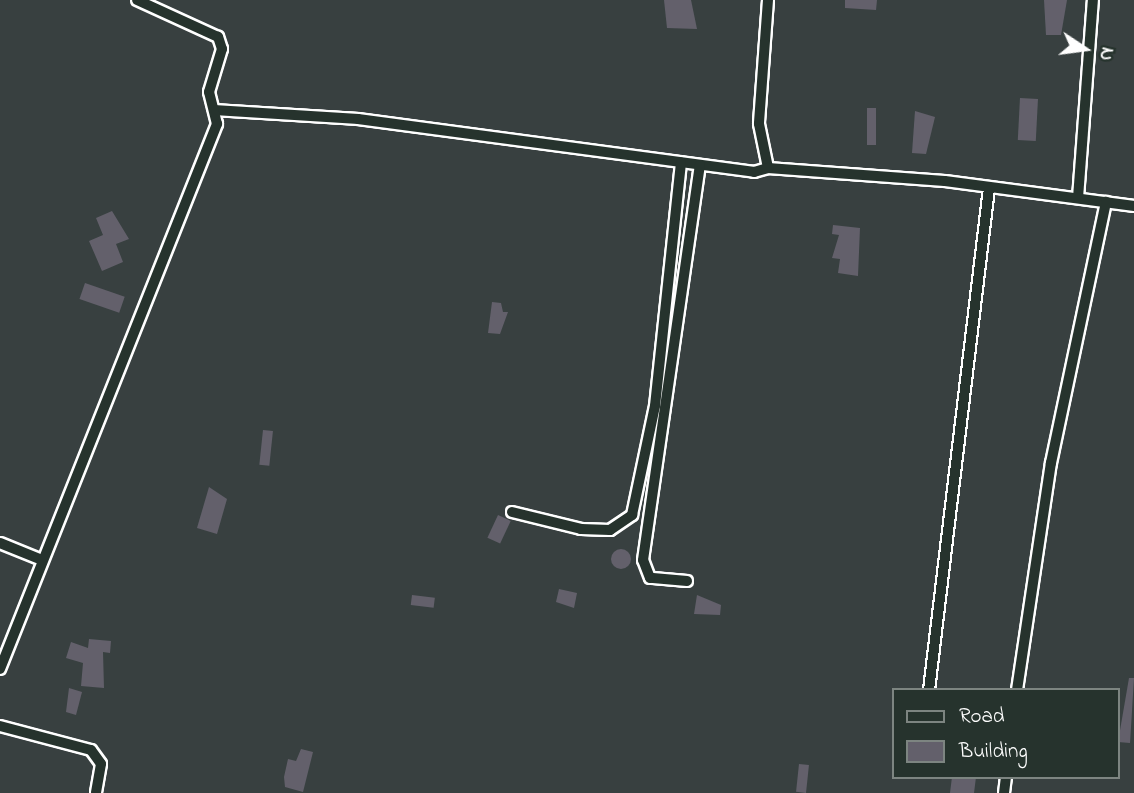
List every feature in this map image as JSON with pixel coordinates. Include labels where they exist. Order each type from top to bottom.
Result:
[{"type":"street","points":[[0,669],[214,132],[215,110],[209,92],[222,49],[218,37],[136,0]]},
{"type":"street","points":[[768,0],[759,124],[768,168]]},
{"type":"street","points":[[1078,198],[1093,0]]},
{"type":"street","points":[[215,110],[386,122],[701,165],[768,168],[989,188],[1134,206]]},
{"type":"street","points":[[512,512],[581,529],[621,525],[636,502],[642,450],[651,428],[681,162]]},
{"type":"street","points":[[687,581],[646,575],[643,560],[701,165]]},
{"type":"street","points":[[929,688],[989,188]]},
{"type":"street","points":[[1017,688],[1051,463],[1105,202]]},
{"type":"street","points":[[0,543],[42,559]]},
{"type":"street","points":[[0,726],[91,750],[101,764],[96,793]]},
{"type":"building","points":[[664,0],[691,0],[697,29],[667,28]]},
{"type":"building","points":[[845,0],[877,0],[876,10],[845,8]]},
{"type":"building","points":[[1044,0],[1067,0],[1061,35],[1046,35]]},
{"type":"building","points":[[1020,98],[1038,99],[1036,141],[1018,140]]},
{"type":"building","points":[[867,108],[876,108],[876,145],[867,145]]},
{"type":"building","points":[[915,111],[935,117],[926,154],[912,153]]},
{"type":"building","points":[[112,211],[129,239],[116,244],[123,262],[102,271],[89,241],[103,235],[96,218]]},
{"type":"building","points":[[833,225],[860,228],[858,276],[838,273],[840,259],[832,258],[839,235],[832,234]]},
{"type":"building","points":[[85,283],[125,297],[119,313],[79,299]]},
{"type":"building","points":[[492,302],[501,303],[503,312],[508,312],[500,334],[488,333]]},
{"type":"building","points":[[263,430],[273,431],[269,466],[259,465]]},
{"type":"building","points":[[209,487],[227,499],[217,534],[197,528]]},
{"type":"building","points":[[498,515],[511,521],[500,544],[487,538]]},
{"type":"building","points":[[621,549],[628,552],[631,559],[628,566],[621,569],[614,566],[611,559],[614,552]]},
{"type":"building","points":[[559,589],[577,593],[574,608],[556,602]]},
{"type":"building","points":[[412,595],[435,598],[434,608],[411,605]]},
{"type":"building","points":[[697,595],[721,605],[720,615],[694,614]]},
{"type":"building","points":[[89,639],[111,641],[110,653],[103,652],[104,688],[81,686],[83,663],[66,658],[71,642],[88,648]]},
{"type":"building","points":[[1129,678],[1134,678],[1130,743],[1120,742]]},
{"type":"building","points":[[69,688],[82,692],[76,715],[66,712]]},
{"type":"building","points":[[301,749],[313,752],[303,792],[285,787],[284,777],[288,759],[296,761]]},
{"type":"building","points":[[799,764],[809,765],[806,793],[796,792]]},
{"type":"building","points":[[952,779],[976,779],[974,793],[950,793]]}]
